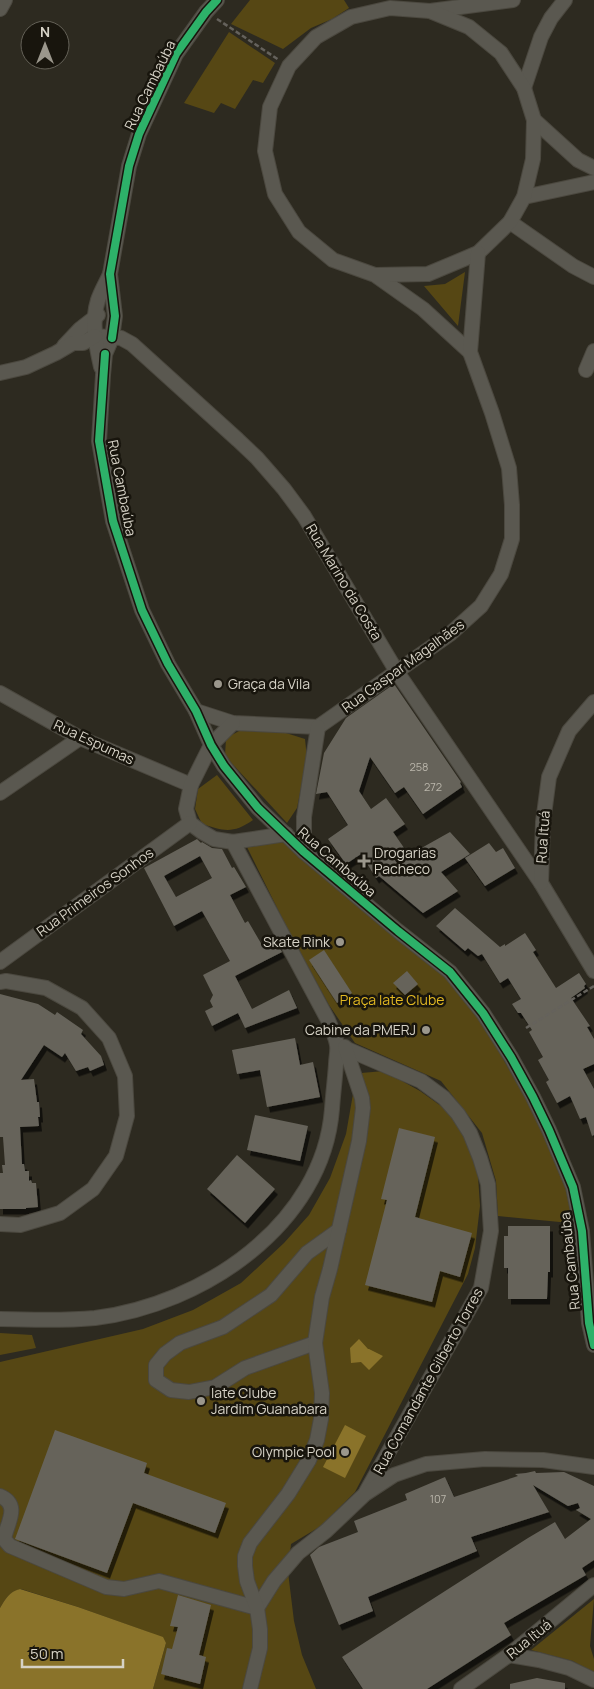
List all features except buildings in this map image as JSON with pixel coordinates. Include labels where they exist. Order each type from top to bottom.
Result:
[{"type":"street","points":[[0,9],[5,0]]},
{"type":"street","name":"Rua Cambaúba","points":[[102,375],[95,336],[94,318],[98,300],[110,274],[129,166],[139,134],[176,54],[206,12],[217,0]]},
{"type":"street","points":[[470,352],[423,309],[375,275],[333,260],[298,232],[275,194],[265,151],[270,107],[288,66],[316,37],[351,17],[390,8],[430,11],[513,0]]},
{"type":"street","points":[[524,88],[541,37],[565,0]]},
{"type":"street","points":[[375,275],[428,274],[478,253],[510,222],[524,197],[533,159],[534,120],[524,88],[501,53],[469,27],[430,11]]},
{"type":"street","points":[[534,120],[578,160],[594,168]]},
{"type":"street","points":[[524,197],[594,182]]},
{"type":"street","points":[[510,222],[573,266],[594,277]]},
{"type":"street","name":"Rua Gaspar Magalhães","points":[[318,727],[450,634],[482,606],[501,574],[512,539],[512,505],[509,468],[470,352],[478,253]]},
{"type":"street","name":"Rua Cambaúba","points":[[110,274],[115,316],[112,338],[105,354],[102,375],[98,441],[112,520],[142,610],[168,664],[196,711],[211,745],[239,786],[258,808],[304,852],[450,972],[482,1013],[511,1057],[545,1122],[572,1187],[582,1231],[589,1323],[594,1345]]},
{"type":"street","points":[[56,353],[80,329],[101,313],[115,316]]},
{"type":"street","points":[[0,373],[26,367],[73,343],[82,343],[95,336]]},
{"type":"street","name":"Rua Marino da Costa","points":[[95,336],[121,338],[132,344],[238,440],[272,474],[304,516],[397,672],[541,883]]},
{"type":"street","points":[[586,370],[594,351]]},
{"type":"street","name":"Rua Espumas","points":[[0,693],[80,738],[191,785]]},
{"type":"street","name":"Rua Ituá","points":[[594,702],[568,731],[548,776],[543,822],[541,883],[594,972]]},
{"type":"street","points":[[196,711],[232,724],[318,727],[304,817],[304,852]]},
{"type":"street","points":[[232,724],[211,745],[191,785],[186,809],[190,823],[214,838],[233,842],[286,834],[304,817]]},
{"type":"street","points":[[0,793],[80,738]]},
{"type":"street","name":"Rua Primeiros Sonhos","points":[[0,962],[190,823]]},
{"type":"street","points":[[233,842],[341,1046],[362,1098],[363,1108],[359,1141],[322,1297],[315,1344],[322,1393],[321,1419],[317,1440],[309,1460],[288,1494],[250,1543],[245,1556],[247,1581],[257,1608],[260,1629],[260,1648],[250,1689]]},
{"type":"street","points":[[0,982],[6,981],[46,988],[82,1008],[109,1038],[125,1076],[127,1116],[116,1156],[93,1189],[60,1213],[20,1225],[0,1224]]},
{"type":"street","points":[[0,1319],[62,1320],[96,1318],[142,1308],[201,1285],[236,1263],[263,1242],[288,1217],[308,1186],[322,1156],[331,1123],[341,1046]]},
{"type":"street","name":"Rua Comandante Gilberto Torres","points":[[341,1046],[421,1081],[444,1098],[458,1114],[470,1133],[488,1184],[491,1231],[481,1288],[365,1494]]},
{"type":"street","points":[[315,1344],[245,1368],[215,1387],[189,1392],[171,1390],[156,1380],[156,1365],[165,1354],[180,1344],[223,1327],[271,1295],[307,1253],[339,1230]]},
{"type":"street","points":[[257,1608],[274,1582],[298,1553],[326,1531],[365,1494],[394,1475],[426,1464],[494,1459],[543,1460],[594,1467]]},
{"type":"street","points":[[0,1496],[5,1498],[10,1505],[11,1517],[4,1539],[10,1546],[106,1587],[124,1589],[159,1581],[257,1608]]},
{"type":"street","name":"Rua Ituá","points":[[461,1689],[509,1655],[594,1585]]},
{"type":"street","points":[[509,1655],[539,1660],[568,1668],[594,1680]]},
{"type":"street","points":[[255,1669],[260,1689]]},
{"type":"path","points":[[206,12],[288,66]]},
{"type":"path","points":[[526,1028],[594,986]]},
{"type":"green space","points":[[250,0],[344,0],[349,8],[332,19],[311,28],[283,49],[231,24]]},
{"type":"green space","points":[[229,32],[275,63],[263,83],[253,80],[235,109],[221,103],[214,113],[184,103]]},
{"type":"green space","points":[[465,272],[458,326],[424,286],[445,284]]},
{"type":"green space","points":[[241,730],[286,733],[305,739],[307,758],[297,808],[287,823],[225,756],[226,738]]},
{"type":"green space","points":[[217,775],[253,820],[240,828],[223,830],[202,824],[195,809],[198,789]]},
{"type":"green space","name":"Praça Iate Clube","points":[[283,838],[446,975],[477,1014],[550,1140],[576,1211],[570,1223],[498,1216],[496,1181],[482,1133],[441,1081],[355,1043],[329,1005],[288,930],[245,843]]},
{"type":"green space","name":"Iate Clube Jardim Guanabara","points":[[384,1071],[420,1091],[448,1111],[468,1141],[478,1176],[480,1206],[475,1248],[468,1274],[355,1492],[321,1526],[291,1544],[288,1572],[294,1621],[302,1655],[316,1689],[153,1689],[166,1643],[151,1633],[21,1589],[8,1596],[0,1608],[0,1362],[143,1329],[193,1310],[241,1283],[284,1243],[309,1215],[330,1178],[346,1134],[353,1094],[361,1073]]},
{"type":"green space","points":[[0,1333],[32,1335],[36,1348],[0,1355]]},
{"type":"green space","points":[[594,1599],[590,1646],[594,1659],[594,1673],[573,1661],[531,1650]]},
{"type":"shaded area","points":[[359,1339],[368,1349],[383,1356],[369,1370],[361,1362],[351,1363],[350,1348]]},
{"type":"shaded area","name":"Olympic Pool","points":[[345,1425],[366,1436],[345,1478],[323,1467]]},
{"type":"shaded area","points":[[20,1589],[163,1637],[166,1643],[153,1689],[0,1689],[0,1608],[10,1594]]},
{"type":"cycle path","points":[[112,338],[115,316],[110,274],[129,166],[139,134],[176,54],[206,12],[217,0]]},
{"type":"cycle path","points":[[105,354],[99,441],[113,521],[142,610],[168,664],[196,711],[211,745],[224,766],[258,808],[304,852],[450,972],[483,1013],[511,1057],[549,1130],[573,1187],[582,1231],[589,1323],[594,1345]]},
{"type":"place","name":"Graça da Vila","points":[[218,684]]},
{"type":"place","name":"Drogarias Pacheco","points":[[364,861]]},
{"type":"place","name":"Skate Rink","points":[[340,942]]},
{"type":"place","name":"Cabine da PMERJ","points":[[426,1030]]},
{"type":"place","name":"Iate Clube Jardim Guanabara","points":[[201,1401]]},
{"type":"place","name":"Olympic Pool","points":[[345,1452]]}]
